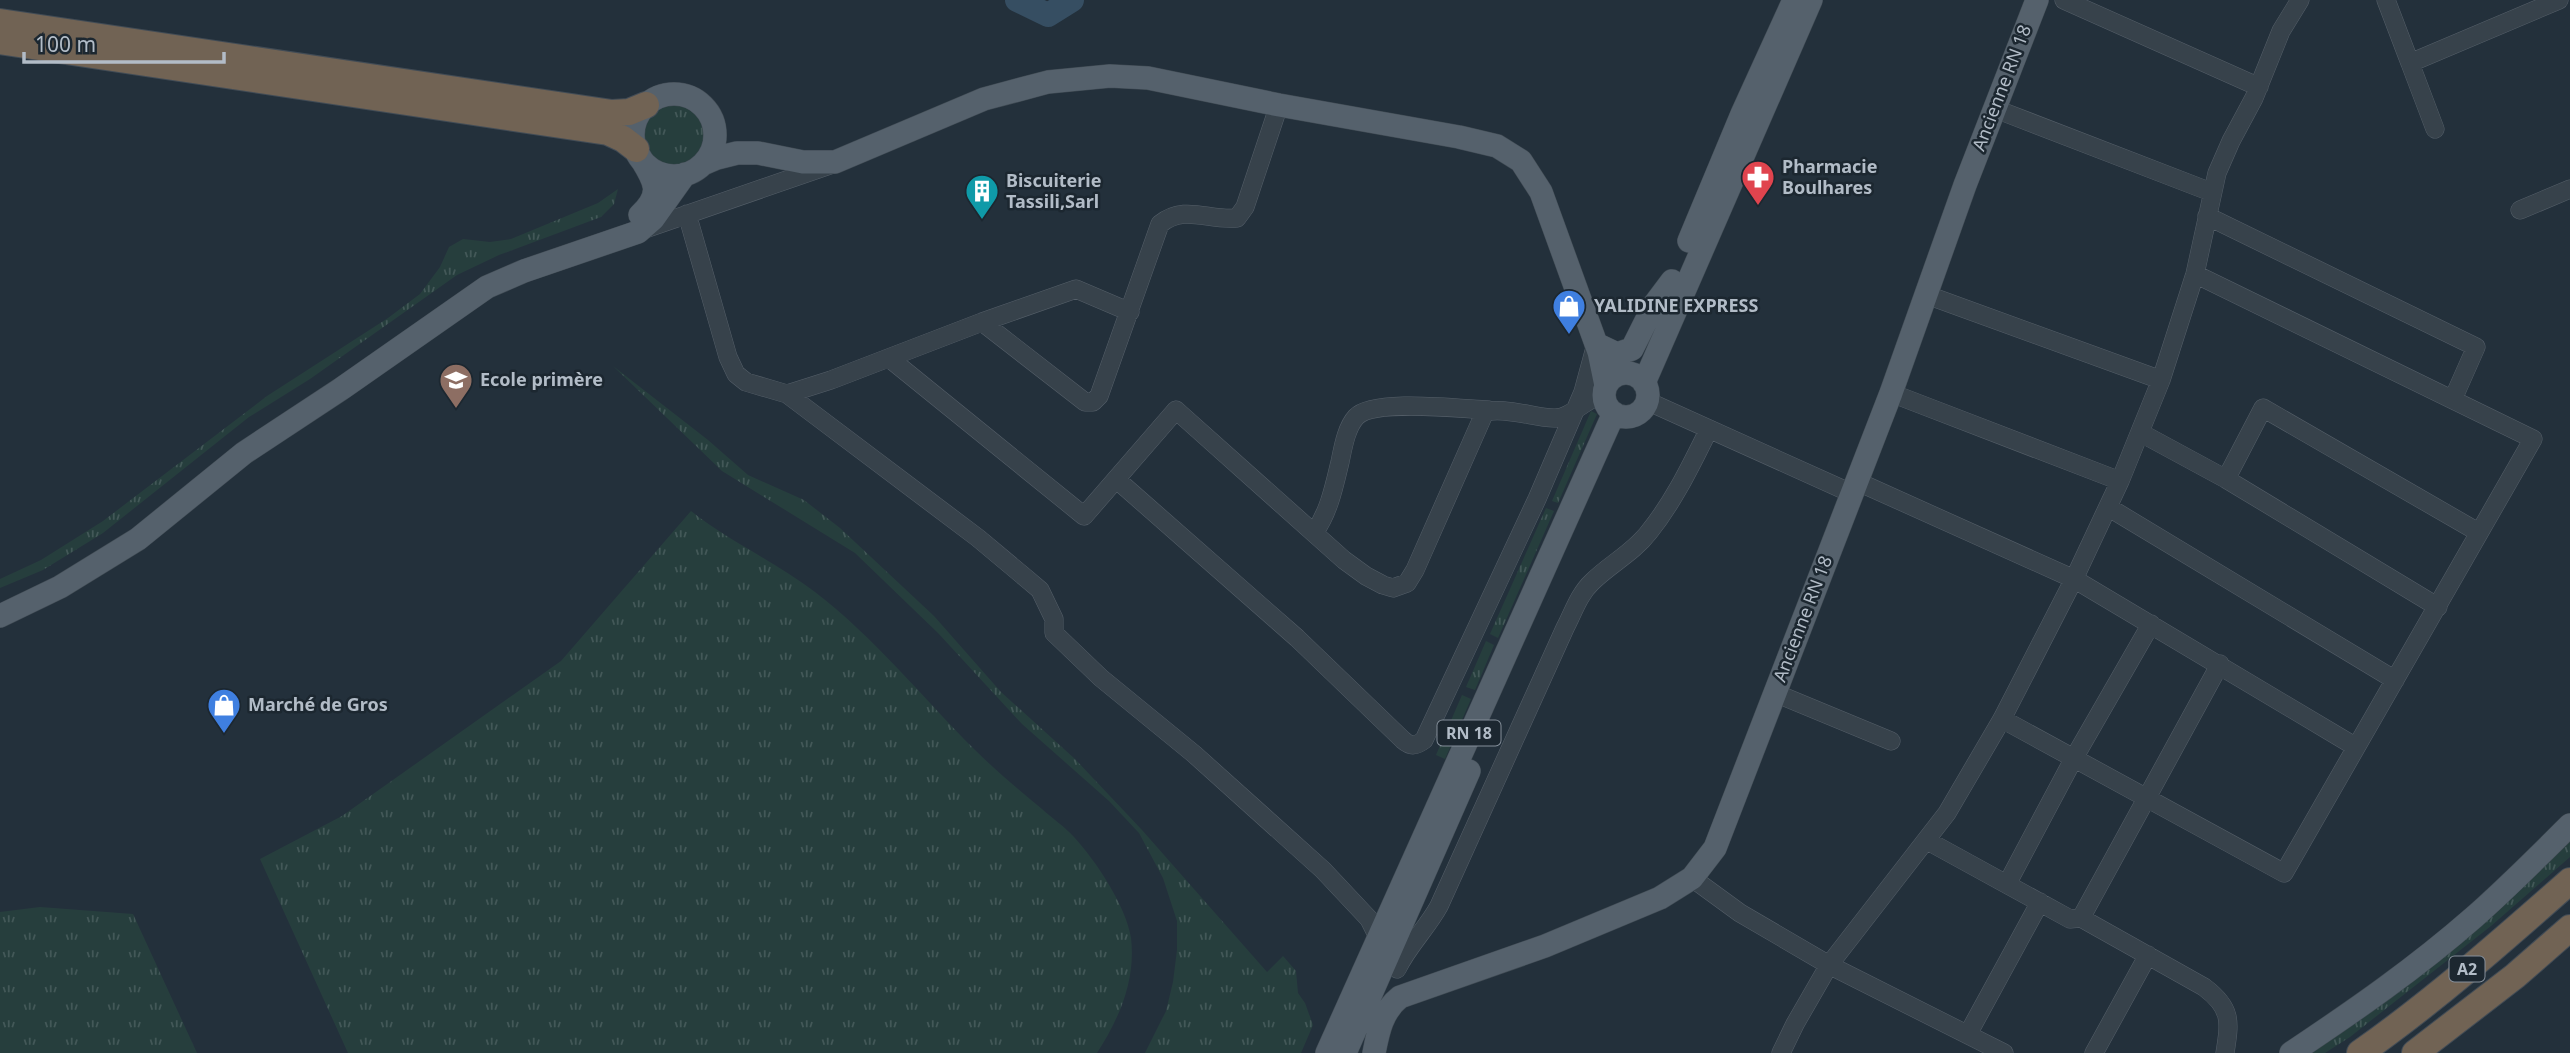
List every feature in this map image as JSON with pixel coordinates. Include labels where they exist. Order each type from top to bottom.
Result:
[{"type":"highway","points":[[0,22],[612,113],[629,112],[646,105]]},
{"type":"highway","points":[[0,41],[608,132],[623,139],[638,153]]},
{"type":"highway","name":"A2","points":[[2360,1053],[2394,1029],[2570,881]]},
{"type":"highway","name":"A2","points":[[2415,1053],[2515,976],[2570,928]]},
{"type":"main road","name":"RN 18","points":[[1345,1053],[1387,937],[1625,393],[1742,114],[1794,0]]},
{"type":"main road","name":"RN 18","points":[[1326,1053],[1387,937],[1391,906],[1625,393],[1811,0]]},
{"type":"main road","name":"Ancienne RN 18","points":[[1394,1002],[1408,994],[1545,946],[1677,889],[1692,878],[1715,848],[1891,393],[1993,108],[2037,0]]},
{"type":"main road","points":[[638,153],[655,171],[675,176],[717,158],[737,153],[758,153],[803,162],[835,162],[984,99],[1048,82],[1110,75],[1148,78],[1497,146],[1521,160],[1542,192],[1597,348],[1625,393]]},
{"type":"main road","points":[[0,603],[46,580],[110,542],[252,431],[372,354],[472,282],[520,258],[635,219],[654,198],[653,179],[638,153],[633,130],[635,121],[654,98],[674,93],[685,94],[703,104],[728,134],[758,153]]},
{"type":"main road","points":[[0,616],[60,587],[138,539],[244,453],[487,287],[524,271],[638,232],[653,219],[694,169],[711,153],[715,128],[711,115],[703,104]]},
{"type":"main road","points":[[1597,348],[1617,354],[1632,349],[1654,304],[1672,281]]},
{"type":"main road","points":[[2291,1053],[2359,1007],[2432,952],[2473,918],[2570,825]]},
{"type":"main road","points":[[1374,1053],[1382,1020],[1394,1002],[1397,969],[1387,937]]},
{"type":"street","points":[[2064,0],[2259,88]]},
{"type":"street","points":[[1785,1052],[1829,965],[1947,813],[2002,719],[2074,579],[2141,433],[2161,380],[2195,274],[2211,192],[2231,141],[2259,88],[2281,31],[2300,0]]},
{"type":"street","points":[[2386,0],[2435,129]]},
{"type":"street","points":[[2410,63],[2537,4],[2559,0]]},
{"type":"street","points":[[2567,0],[2570,9]]},
{"type":"street","points":[[982,322],[1086,402],[1093,402],[1099,396],[1160,224],[1171,215],[1187,213],[1224,219],[1237,218],[1245,207],[1279,105]]},
{"type":"street","points":[[1993,108],[2211,192]]},
{"type":"street","points":[[638,232],[805,175],[835,162]]},
{"type":"street","points":[[2520,210],[2570,189]]},
{"type":"street","points":[[687,214],[728,357],[736,374],[746,382],[787,394],[978,538],[1040,590],[1054,619],[1054,634],[1101,678],[1194,754],[1323,870],[1375,928],[1387,937]]},
{"type":"street","points":[[2207,216],[2476,347],[2453,399]]},
{"type":"street","points":[[2002,719],[2284,873],[2533,439],[2195,274]]},
{"type":"street","points":[[787,394],[1076,289],[1130,312]]},
{"type":"street","points":[[1927,295],[2161,380]]},
{"type":"street","points":[[1116,479],[1297,638],[1395,733],[1413,746],[1424,740],[1537,499],[1576,408],[1597,348]]},
{"type":"street","points":[[889,358],[1084,516],[1177,410],[1344,560],[1375,582],[1393,588],[1407,583],[1441,516],[1478,426],[1489,411]]},
{"type":"street","points":[[1314,533],[1331,499],[1349,429],[1355,417],[1363,411],[1386,406],[1489,411],[1557,418],[1567,416],[1586,401],[1625,393],[2074,579],[2356,747]]},
{"type":"street","points":[[1891,393],[2120,481]]},
{"type":"street","points":[[2226,479],[2263,408],[2478,532]]},
{"type":"street","points":[[1397,969],[1439,906],[1559,640],[1585,590],[1631,552],[1648,534],[1679,489],[1709,429]]},
{"type":"street","points":[[2141,433],[2226,479],[2438,607]]},
{"type":"street","points":[[2108,507],[2395,680]]},
{"type":"street","points":[[2007,884],[2074,758],[2151,624]]},
{"type":"street","points":[[2081,918],[2220,664]]},
{"type":"street","points":[[1775,693],[1891,741]]},
{"type":"street","points":[[1926,840],[2070,919],[2081,918],[2220,999],[2227,1013],[2225,1053]]},
{"type":"street","points":[[1692,878],[1740,913],[1829,965],[2004,1053]]},
{"type":"street","points":[[1968,1034],[2040,902]]},
{"type":"street","points":[[1362,912],[1377,915],[1391,906]]},
{"type":"street","points":[[2094,1053],[2148,955]]},
{"type":"green space","points":[[674,104],[696,113],[705,135],[696,157],[674,166],[652,157],[643,135],[652,113]]},
{"type":"green space","points":[[618,189],[614,204],[601,217],[499,255],[457,275],[310,379],[249,417],[103,533],[43,570],[0,588],[0,579],[41,560],[103,521],[267,396],[388,318],[420,294],[440,267],[449,247],[463,239],[490,242],[511,239],[598,203]]},
{"type":"green space","points":[[613,366],[708,440],[748,475],[804,500],[840,528],[934,616],[1001,692],[1075,759],[1142,830],[1267,972],[1283,956],[1296,971],[1298,993],[1313,1025],[1301,1053],[1145,1053],[1166,1011],[1177,950],[1177,921],[1163,878],[1139,833],[1109,801],[1022,724],[938,633],[855,553],[722,471]]},
{"type":"green space","points":[[1591,411],[1597,414],[1558,503],[1552,501]]},
{"type":"green space","points":[[1546,508],[1554,511],[1498,638],[1490,634]]},
{"type":"green space","points":[[691,511],[721,533],[800,581],[837,610],[878,648],[982,757],[1067,830],[1091,858],[1109,884],[1123,912],[1131,938],[1132,954],[1128,984],[1119,1013],[1097,1053],[348,1053],[260,859],[342,816],[561,661]]},
{"type":"green space","points":[[1486,641],[1494,645],[1475,690],[1466,687]]},
{"type":"green space","points":[[1462,695],[1471,699],[1445,759],[1436,755]]},
{"type":"green space","points":[[2570,837],[2570,857],[2491,926],[2350,1037],[2325,1053],[2309,1053]]},
{"type":"green space","points":[[40,907],[133,914],[197,1053],[0,1053],[0,912]]},
{"type":"waterway","points":[[1017,0],[1048,15],[1072,0]]},
{"type":"place","name":"Pharmacie Boulhares","points":[[1758,207]]},
{"type":"place","name":"Biscuiterie Tassili,Sarl","points":[[982,221]]},
{"type":"place","name":"YALIDINE EXPRESS","points":[[1569,336]]},
{"type":"place","name":"Ecole primère","points":[[456,410]]},
{"type":"place","name":"Marché de Gros","points":[[224,735]]}]
